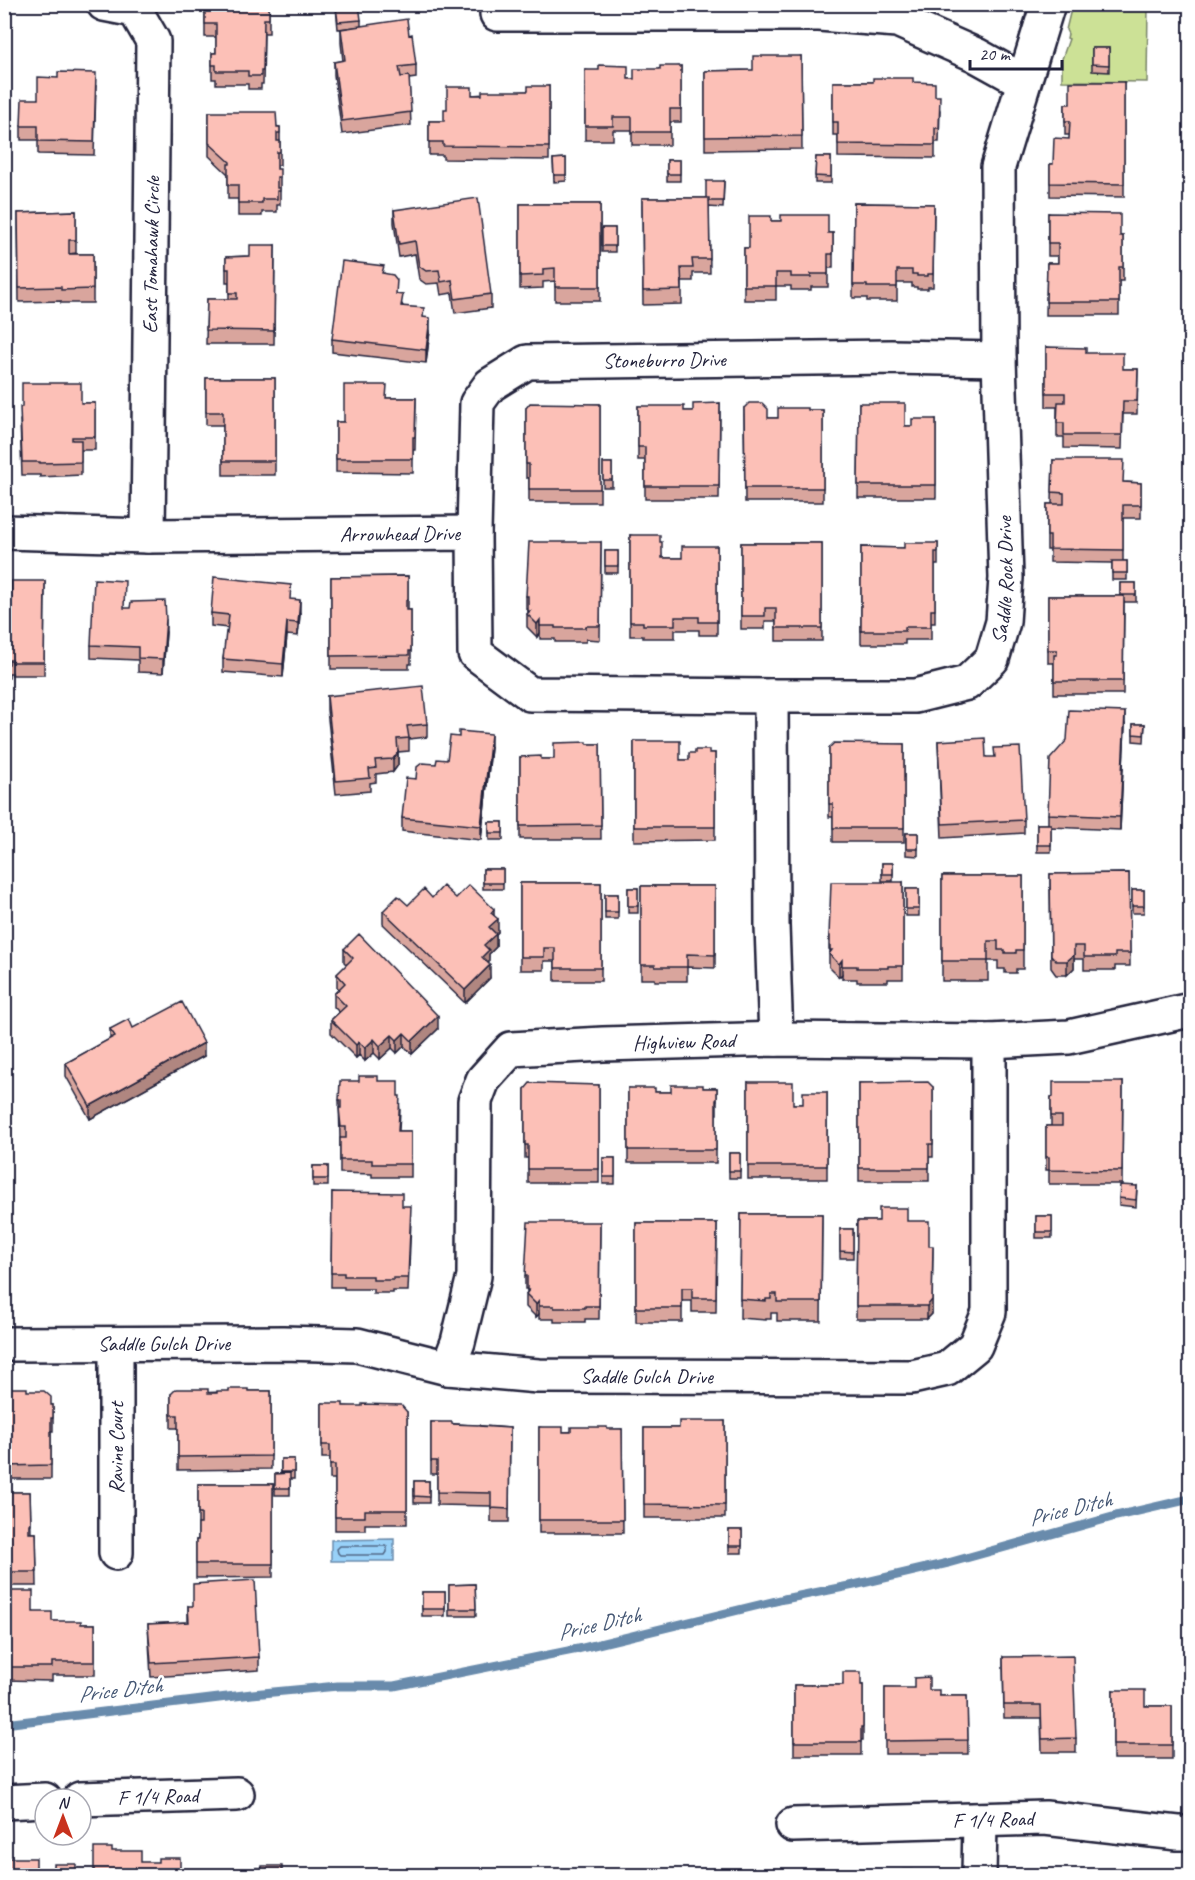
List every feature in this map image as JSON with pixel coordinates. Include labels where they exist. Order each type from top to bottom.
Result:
[{"type":"street","name":"East Tomahawk Circle","points":[[104,4],[135,10],[153,41],[147,536]]},
{"type":"street","name":"Saddle Rock Drive","points":[[771,696],[915,696],[967,683],[992,659],[1003,622],[1006,578],[999,359],[998,166],[1048,4]]},
{"type":"street","points":[[497,14],[819,14],[897,20],[976,55],[1023,81]]},
{"type":"street","name":"Stoneburro Drive","points":[[474,534],[477,403],[490,385],[527,362],[891,357],[999,359]]},
{"type":"street","name":"Arrowhead Drive","points":[[4,532],[147,536],[474,534],[475,653],[530,694],[771,696]]},
{"type":"street","points":[[771,696],[771,847],[776,1039]]},
{"type":"street","name":"Highview Road","points":[[448,1368],[458,1342],[474,1276],[475,1101],[483,1080],[511,1049],[776,1039],[989,1041],[1069,1038],[1191,1010]]},
{"type":"street","name":"Saddle Gulch Drive","points":[[4,1344],[357,1345],[448,1368],[538,1376],[912,1377],[947,1370],[975,1346],[989,1312],[989,1041]]},
{"type":"street","name":"Ravine Court","points":[[116,1344],[116,1553]]},
{"type":"street","name":"F 1/4 Road","points":[[93,1799],[237,1794]]},
{"type":"street","points":[[4,1802],[33,1801]]},
{"type":"street","name":"F 1/4 Road","points":[[793,1825],[1045,1818],[1191,1833]]},
{"type":"street","points":[[979,1875],[980,1820]]},
{"type":"green space","points":[[1072,5],[1148,5],[1147,82],[1062,81],[1062,59],[1069,39],[1066,30]]},
{"type":"water","points":[[394,1539],[394,1561],[331,1561],[331,1540]]},
{"type":"building","points":[[205,4],[269,4],[269,19],[264,19],[261,76],[248,76],[248,71],[216,71],[216,65],[212,65],[212,53],[216,53],[216,24],[205,24]]},
{"type":"building","points":[[359,4],[361,20],[338,22],[336,7]]},
{"type":"building","points":[[407,19],[409,35],[412,34],[416,65],[399,67],[401,77],[409,76],[411,112],[342,121],[334,62],[345,60],[341,29]]},
{"type":"building","points":[[1092,48],[1109,48],[1109,65],[1092,64]]},
{"type":"building","points":[[753,56],[801,56],[802,136],[705,137],[705,71],[753,70]]},
{"type":"building","points":[[599,65],[628,66],[628,79],[634,79],[634,69],[681,66],[681,109],[670,109],[670,132],[632,132],[632,117],[613,117],[613,126],[585,126],[585,70],[599,70]]},
{"type":"building","points":[[58,72],[96,73],[94,142],[38,141],[38,126],[21,126],[22,99],[38,99],[38,77],[58,78]]},
{"type":"building","points":[[873,78],[913,78],[913,82],[935,83],[935,96],[940,96],[939,128],[935,128],[935,145],[838,144],[838,122],[833,122],[833,82],[873,82]]},
{"type":"building","points":[[1070,82],[1124,82],[1124,184],[1050,183],[1054,138],[1069,139],[1070,121],[1065,121],[1065,104],[1070,104]]},
{"type":"building","points":[[528,86],[549,86],[549,147],[443,146],[443,142],[429,142],[429,121],[444,121],[444,109],[447,109],[447,87],[472,87],[472,95],[482,95],[482,91],[528,91]]},
{"type":"building","points":[[209,112],[276,112],[277,127],[280,127],[280,133],[277,133],[280,152],[277,152],[277,169],[280,169],[280,177],[277,177],[277,188],[280,188],[280,191],[277,191],[277,199],[262,199],[262,203],[238,203],[238,185],[228,185],[228,164],[230,162],[209,143]]},
{"type":"building","points":[[816,157],[831,157],[831,177],[815,176]]},
{"type":"building","points":[[566,158],[566,175],[554,175],[553,159]]},
{"type":"building","points":[[667,160],[680,160],[680,174],[667,174]]},
{"type":"building","points":[[706,181],[724,181],[723,201],[709,201],[709,198],[706,198]]},
{"type":"building","points":[[478,198],[491,294],[455,299],[452,280],[441,282],[439,270],[426,271],[419,266],[415,241],[399,244],[394,210]]},
{"type":"building","points":[[642,198],[709,198],[710,259],[692,259],[693,268],[681,268],[682,290],[643,291]]},
{"type":"building","points":[[854,203],[934,204],[933,274],[917,276],[917,274],[912,274],[912,270],[897,270],[897,287],[853,285]]},
{"type":"building","points":[[520,204],[600,204],[600,287],[555,287],[555,268],[543,269],[543,275],[520,276]]},
{"type":"building","points":[[76,211],[76,240],[69,240],[69,254],[93,254],[93,289],[19,288],[18,213]]},
{"type":"building","points":[[1048,213],[1120,214],[1123,267],[1119,267],[1119,302],[1046,302],[1047,263],[1058,263],[1058,243],[1048,243]]},
{"type":"building","points":[[781,215],[828,215],[828,233],[833,233],[833,254],[828,254],[828,274],[791,277],[791,273],[776,273],[776,286],[744,286],[744,248],[749,248],[749,216],[771,216],[771,221],[781,221]]},
{"type":"building","points":[[602,228],[615,228],[615,246],[602,246]]},
{"type":"building","points":[[250,245],[275,245],[274,331],[206,330],[207,299],[237,299],[237,293],[229,293],[229,269],[226,269],[226,257],[250,256]]},
{"type":"building","points":[[342,261],[384,266],[382,273],[393,275],[397,280],[396,294],[403,295],[401,306],[424,308],[423,317],[430,318],[426,350],[332,339]]},
{"type":"building","points":[[1046,347],[1086,348],[1086,353],[1123,353],[1123,369],[1138,369],[1137,401],[1123,401],[1122,435],[1064,435],[1064,423],[1057,423],[1058,402],[1065,402],[1065,393],[1046,393]]},
{"type":"building","points":[[206,378],[275,378],[275,461],[223,461],[223,412],[206,412]]},
{"type":"building","points":[[22,383],[81,383],[81,403],[95,403],[95,437],[72,437],[72,440],[81,440],[81,462],[22,462],[20,407],[22,407]]},
{"type":"building","points":[[344,385],[387,385],[386,398],[416,398],[413,459],[336,459],[336,422],[344,422]]},
{"type":"building","points":[[530,403],[600,404],[600,489],[529,489],[529,464],[526,464],[526,408]]},
{"type":"building","points":[[720,403],[719,486],[645,486],[645,447],[638,447],[638,406],[684,406],[684,411],[693,411],[693,404]]},
{"type":"building","points":[[749,403],[762,403],[768,409],[768,418],[778,418],[778,408],[823,410],[823,488],[745,488],[744,408]]},
{"type":"building","points":[[859,403],[905,403],[905,426],[912,426],[912,419],[936,419],[936,485],[858,485]]},
{"type":"building","points":[[1053,460],[1124,460],[1123,482],[1141,483],[1141,505],[1123,505],[1123,550],[1050,549],[1050,536],[1047,536],[1047,504],[1064,504],[1064,493],[1052,492]]},
{"type":"building","points":[[603,463],[612,463],[612,480],[603,480]]},
{"type":"building","points":[[630,535],[660,535],[662,558],[682,558],[682,546],[717,546],[717,622],[699,622],[699,617],[675,617],[675,625],[643,625],[643,622],[630,622]]},
{"type":"building","points":[[529,542],[601,542],[600,626],[555,628],[555,626],[540,626],[540,620],[537,624],[527,614],[530,611],[528,611],[528,596],[526,596]]},
{"type":"building","points":[[741,543],[822,543],[822,628],[776,628],[776,608],[765,608],[765,616],[741,616]]},
{"type":"building","points":[[904,543],[938,543],[938,552],[935,552],[935,610],[931,610],[931,627],[905,627],[905,631],[861,631],[861,547],[904,548]]},
{"type":"building","points":[[605,551],[618,551],[618,566],[605,566]]},
{"type":"building","points":[[1112,561],[1127,561],[1127,573],[1112,573]]},
{"type":"building","points":[[408,576],[406,610],[411,610],[411,651],[409,655],[331,656],[331,577]]},
{"type":"building","points":[[214,577],[291,585],[290,599],[300,600],[298,623],[287,622],[283,664],[223,659],[229,615],[211,613]]},
{"type":"building","points":[[94,579],[125,581],[124,608],[130,608],[131,602],[165,601],[163,659],[138,658],[138,647],[91,645]]},
{"type":"building","points":[[11,581],[45,581],[44,662],[12,662],[9,660],[9,664],[4,664],[4,603],[11,603]]},
{"type":"building","points":[[1120,583],[1136,583],[1136,595],[1120,595]]},
{"type":"building","points":[[1048,596],[1124,596],[1123,681],[1054,681],[1054,655],[1057,655],[1057,650],[1048,650]]},
{"type":"building","points":[[423,686],[427,724],[407,726],[409,738],[397,739],[398,752],[393,759],[375,760],[376,768],[369,769],[370,778],[336,781],[327,696]]},
{"type":"building","points":[[1069,710],[1125,712],[1120,817],[1048,814],[1050,759],[1067,740]]},
{"type":"building","points":[[1133,724],[1145,724],[1144,735],[1133,734]]},
{"type":"building","points":[[459,731],[491,734],[481,826],[402,818],[406,778],[416,779],[417,767],[422,763],[436,764],[437,759],[447,760],[450,736],[459,737]]},
{"type":"building","points":[[985,738],[986,757],[995,757],[994,748],[1020,747],[1024,820],[942,824],[938,741]]},
{"type":"building","points":[[634,741],[680,741],[680,760],[689,760],[689,753],[695,753],[695,750],[709,750],[709,753],[715,753],[715,827],[634,827]]},
{"type":"building","points":[[587,742],[587,744],[600,744],[601,825],[520,826],[520,757],[541,756],[541,759],[554,759],[554,743]]},
{"type":"building","points":[[834,743],[904,744],[904,828],[833,828],[833,804],[829,804],[829,748]]},
{"type":"building","points":[[489,822],[503,822],[503,833],[489,833]]},
{"type":"building","points":[[1037,824],[1051,824],[1051,845],[1037,845]]},
{"type":"building","points":[[906,833],[918,833],[918,849],[906,849]]},
{"type":"building","points":[[882,863],[893,863],[893,874],[882,874]]},
{"type":"building","points":[[483,869],[503,869],[503,883],[483,883]]},
{"type":"building","points":[[1129,873],[1130,953],[1115,953],[1115,957],[1084,957],[1084,946],[1074,946],[1074,955],[1067,961],[1056,961],[1051,955],[1050,874]]},
{"type":"building","points":[[942,876],[1023,876],[1023,950],[1016,950],[1016,953],[1005,953],[1005,950],[998,950],[998,941],[988,941],[988,961],[942,961]]},
{"type":"building","points":[[831,882],[903,882],[903,966],[857,968],[857,966],[842,966],[842,960],[839,964],[829,954],[832,950],[830,950],[829,936]]},
{"type":"building","points":[[520,883],[601,883],[601,968],[555,968],[555,948],[544,948],[544,957],[520,957]]},
{"type":"building","points":[[469,885],[494,909],[491,913],[498,919],[489,927],[496,934],[484,945],[489,950],[482,957],[490,965],[465,990],[383,911],[398,896],[408,905],[424,889],[432,898],[443,886],[456,898]]},
{"type":"building","points":[[641,886],[715,886],[715,955],[687,954],[687,967],[641,965]]},
{"type":"building","points":[[628,888],[638,888],[638,906],[628,906]]},
{"type":"building","points":[[906,889],[919,889],[919,909],[906,909]]},
{"type":"building","points":[[1132,890],[1144,890],[1144,906],[1132,906]]},
{"type":"building","points":[[605,894],[618,894],[618,912],[605,912]]},
{"type":"building","points":[[359,934],[438,1016],[412,1041],[404,1033],[397,1040],[392,1035],[380,1046],[374,1039],[365,1048],[359,1042],[356,1045],[331,1020],[346,1006],[334,994],[345,983],[337,974],[353,958],[344,949]]},
{"type":"building","points":[[182,1002],[204,1043],[90,1106],[66,1063],[115,1036],[110,1029],[129,1019],[133,1028]]},
{"type":"building","points":[[359,1076],[378,1076],[378,1081],[398,1081],[398,1096],[400,1096],[398,1131],[411,1131],[411,1164],[372,1164],[372,1160],[340,1160],[340,1138],[346,1138],[346,1127],[341,1127],[340,1081],[359,1081]]},
{"type":"building","points":[[748,1082],[793,1082],[793,1104],[803,1104],[803,1092],[827,1092],[827,1166],[748,1166]]},
{"type":"building","points":[[928,1082],[933,1087],[933,1144],[929,1144],[929,1168],[859,1168],[859,1083]]},
{"type":"building","points":[[1053,1082],[1123,1082],[1122,1171],[1049,1170],[1049,1157],[1046,1157],[1046,1126],[1062,1126],[1062,1116],[1051,1116]]},
{"type":"building","points":[[530,1083],[599,1085],[599,1169],[528,1169],[528,1145],[525,1145],[525,1089]]},
{"type":"building","points":[[671,1085],[703,1085],[703,1088],[717,1088],[716,1150],[628,1150],[628,1088],[655,1088],[655,1092],[671,1092]]},
{"type":"building","points":[[729,1153],[740,1153],[740,1171],[729,1171]]},
{"type":"building","points":[[603,1158],[615,1158],[615,1177],[603,1177]]},
{"type":"building","points":[[313,1166],[328,1166],[328,1179],[313,1179]]},
{"type":"building","points":[[1120,1185],[1137,1186],[1136,1200],[1119,1198]]},
{"type":"building","points":[[332,1192],[402,1193],[402,1206],[411,1206],[408,1278],[373,1280],[373,1276],[344,1276],[344,1273],[331,1273]]},
{"type":"building","points":[[879,1208],[907,1208],[907,1221],[929,1221],[929,1246],[933,1246],[932,1300],[927,1306],[856,1306],[857,1221],[879,1221]]},
{"type":"building","points":[[741,1214],[822,1214],[821,1302],[777,1302],[777,1294],[771,1294],[771,1299],[766,1299],[766,1301],[740,1299]]},
{"type":"building","points":[[1036,1216],[1052,1216],[1052,1232],[1036,1232]]},
{"type":"building","points":[[528,1222],[600,1222],[599,1306],[554,1308],[554,1306],[539,1306],[539,1300],[536,1304],[526,1294],[529,1290],[527,1290],[527,1276],[525,1276]]},
{"type":"building","points":[[636,1223],[717,1223],[716,1298],[692,1298],[692,1288],[682,1288],[682,1308],[636,1308]]},
{"type":"building","points":[[840,1229],[853,1229],[853,1252],[840,1251]]},
{"type":"building","points":[[4,1388],[44,1391],[51,1397],[53,1418],[51,1418],[51,1465],[4,1466]]},
{"type":"building","points":[[176,1389],[208,1389],[208,1393],[229,1391],[229,1389],[271,1391],[271,1456],[178,1457],[178,1415],[171,1415],[171,1394]]},
{"type":"building","points":[[322,1403],[343,1403],[343,1406],[401,1405],[407,1412],[407,1510],[365,1510],[365,1517],[335,1517],[335,1465],[330,1465],[330,1445],[322,1445]]},
{"type":"building","points":[[679,1421],[725,1421],[725,1505],[644,1504],[644,1428],[679,1428]]},
{"type":"building","points":[[431,1422],[510,1428],[509,1509],[491,1508],[491,1493],[437,1492],[437,1461],[431,1461]]},
{"type":"building","points":[[539,1427],[563,1427],[563,1432],[571,1432],[571,1427],[622,1429],[623,1520],[539,1520]]},
{"type":"building","points":[[281,1459],[294,1459],[294,1472],[281,1472]]},
{"type":"building","points":[[290,1473],[290,1488],[275,1488],[275,1474]]},
{"type":"building","points":[[414,1481],[429,1481],[429,1497],[414,1496]]},
{"type":"building","points":[[198,1484],[273,1484],[273,1564],[196,1564],[198,1524],[201,1524],[201,1514],[198,1514]]},
{"type":"building","points":[[4,1492],[30,1492],[29,1533],[36,1533],[37,1572],[4,1572]]},
{"type":"building","points":[[729,1530],[742,1530],[742,1546],[729,1546]]},
{"type":"building","points":[[255,1580],[259,1657],[151,1663],[148,1624],[189,1622],[188,1606],[193,1606],[193,1584]]},
{"type":"building","points":[[475,1584],[476,1609],[449,1609],[449,1585]]},
{"type":"building","points":[[4,1591],[33,1591],[33,1612],[52,1612],[52,1621],[81,1621],[81,1624],[95,1624],[95,1662],[52,1662],[52,1667],[4,1667]]},
{"type":"building","points":[[422,1592],[445,1592],[445,1609],[422,1609]]},
{"type":"building","points":[[1073,1656],[1076,1738],[1042,1739],[1041,1705],[1004,1705],[1003,1657]]},
{"type":"building","points":[[843,1672],[861,1672],[863,1727],[861,1727],[861,1742],[794,1742],[794,1685],[843,1685]]},
{"type":"building","points":[[929,1677],[929,1690],[939,1690],[939,1696],[967,1696],[968,1740],[885,1741],[885,1688],[914,1688],[914,1678]]},
{"type":"building","points":[[1113,1690],[1145,1690],[1145,1706],[1172,1706],[1172,1745],[1113,1745]]},
{"type":"building","points":[[94,1848],[112,1848],[112,1851],[141,1851],[141,1862],[158,1862],[158,1858],[180,1858],[180,1875],[94,1875]]},
{"type":"building","points":[[4,1854],[6,1858],[36,1858],[36,1868],[54,1868],[54,1864],[76,1864],[76,1875],[4,1875]]},
{"type":"building","points":[[282,1866],[282,1875],[237,1875],[237,1868]]},
{"type":"building","points":[[903,1870],[912,1870],[912,1875],[860,1875],[860,1872],[903,1872]]},
{"type":"building","points":[[196,1871],[214,1871],[214,1875],[196,1875]]},
{"type":"waterway","name":"Price Ditch","points":[[4,1724],[252,1694],[338,1686],[394,1686],[578,1649],[784,1599],[948,1563],[1116,1516],[1190,1499]]}]
